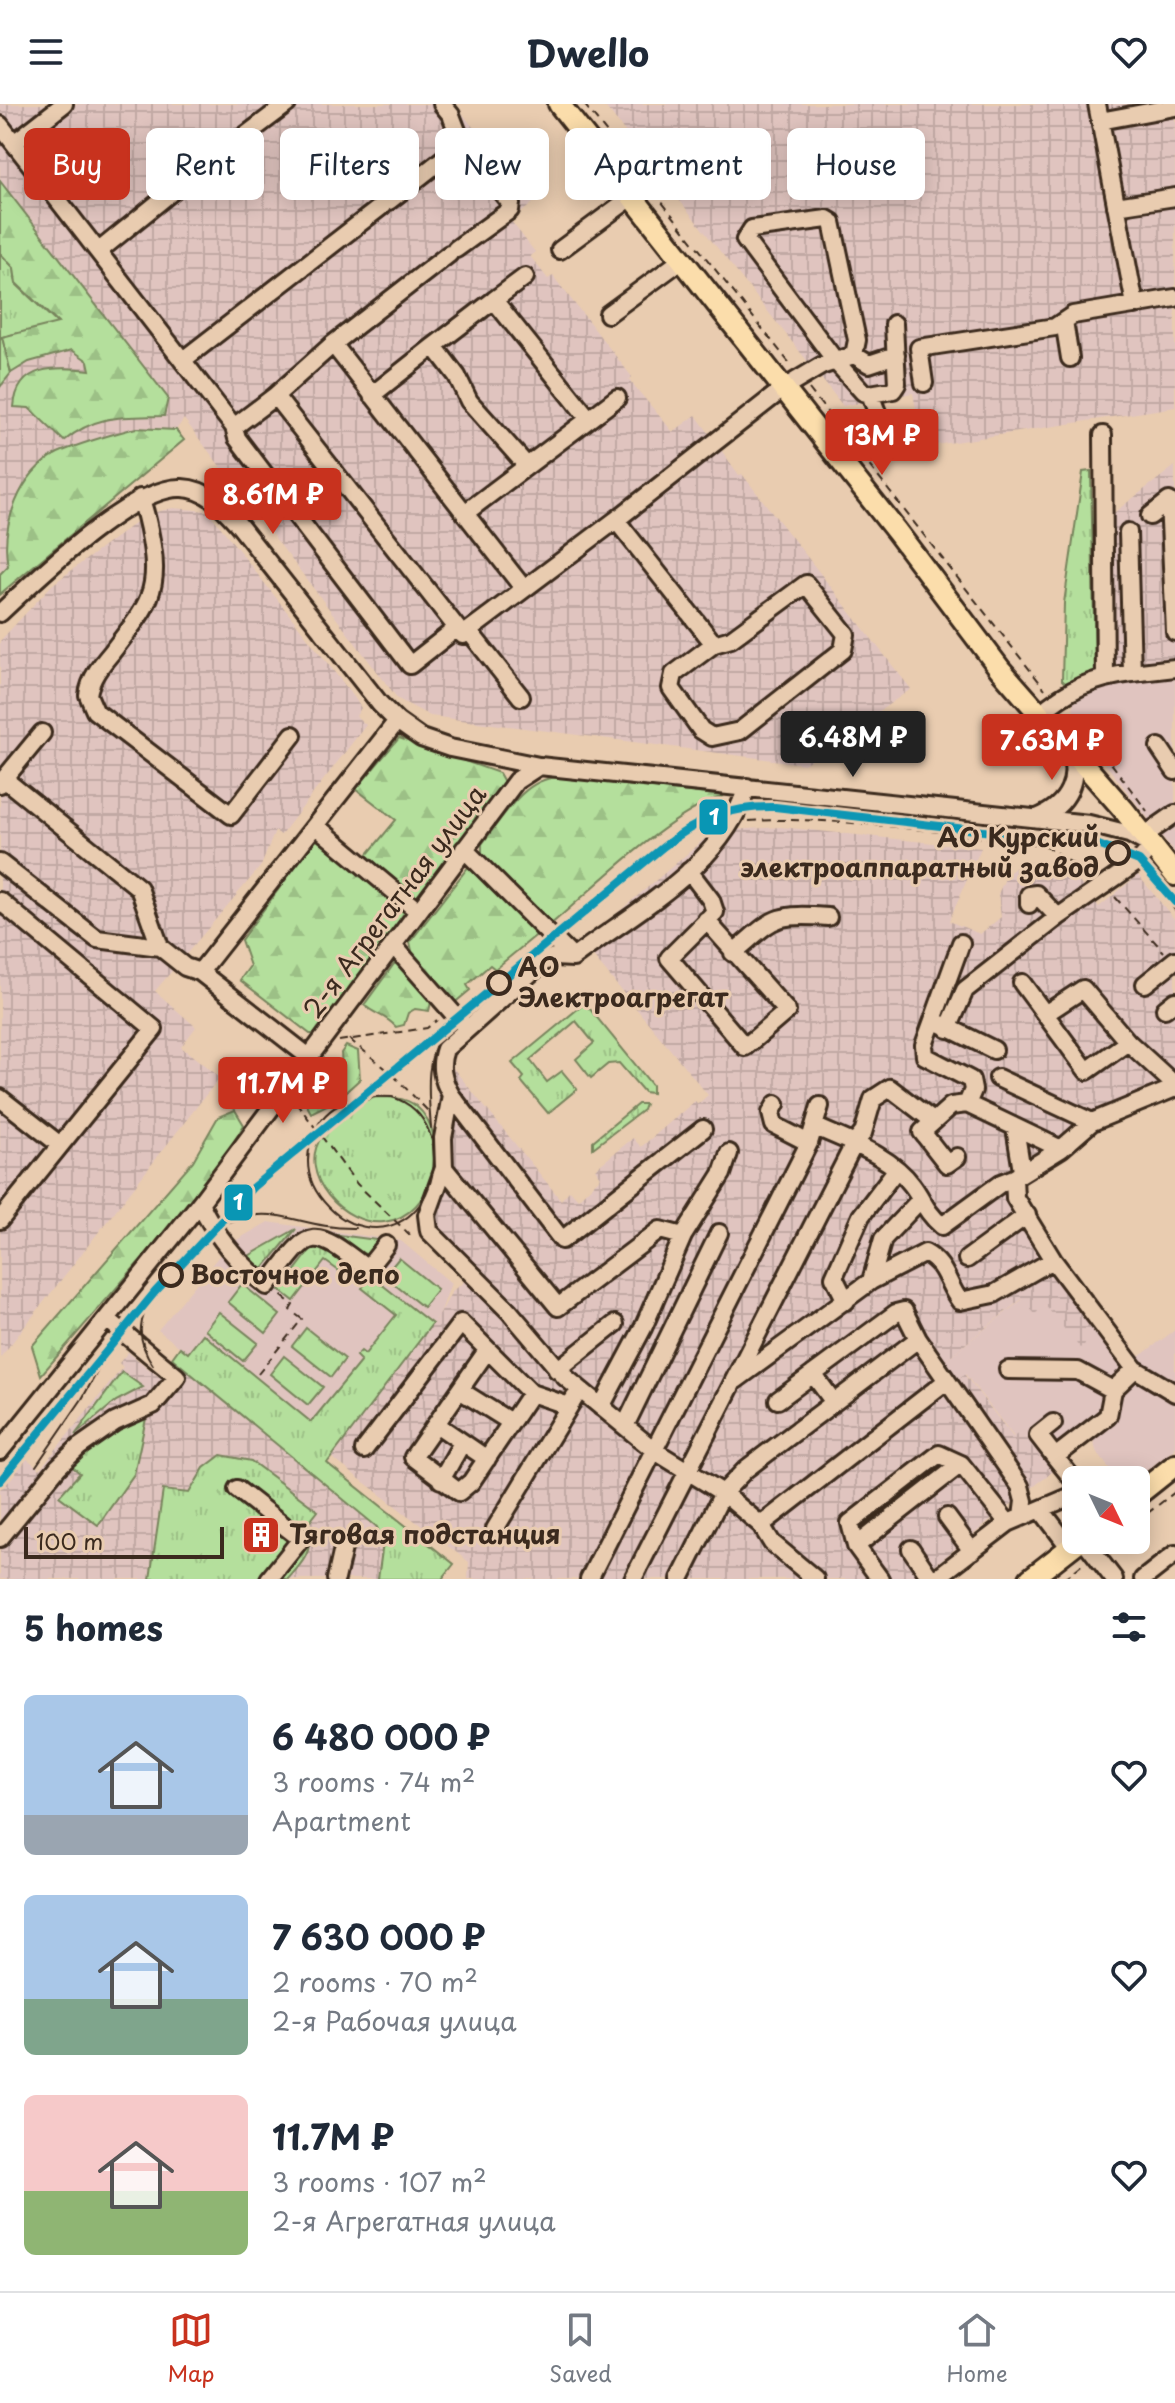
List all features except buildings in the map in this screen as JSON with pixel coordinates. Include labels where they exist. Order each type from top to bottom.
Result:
[{"type":"main road","points":[[559,104],[578,128]]},
{"type":"main road","points":[[636,200],[683,259],[792,383],[1038,715],[1150,837],[1175,875]]},
{"type":"main road","points":[[1150,1485],[1175,1465]]},
{"type":"main road","points":[[1030,1579],[1063,1554]]},
{"type":"street","points":[[14,143],[64,104]]},
{"type":"street","points":[[99,251],[287,104]]},
{"type":"street","points":[[442,104],[456,128]]},
{"type":"street","points":[[1135,305],[1098,113],[1175,107]]},
{"type":"street","points":[[0,125],[234,427],[237,438],[410,665],[524,589],[792,383],[854,355]]},
{"type":"street","points":[[183,360],[435,165]]},
{"type":"street","points":[[1116,206],[1175,197]]},
{"type":"street","points":[[234,427],[275,396],[333,344],[511,207],[506,200]]},
{"type":"street","points":[[560,250],[628,200]]},
{"type":"street","points":[[854,355],[857,340],[832,222],[827,219],[752,229],[745,240],[837,363],[863,392],[870,394],[893,390],[897,384],[894,324]]},
{"type":"street","points":[[608,314],[683,259]]},
{"type":"street","points":[[372,395],[525,277]]},
{"type":"street","points":[[924,383],[919,348],[1055,327],[1073,315],[1175,298]]},
{"type":"street","points":[[494,300],[589,419]]},
{"type":"street","points":[[1064,321],[1070,358]]},
{"type":"street","points":[[333,344],[524,589]]},
{"type":"street","points":[[434,346],[457,376],[469,401],[527,466]]},
{"type":"street","points":[[854,355],[869,364],[896,355]]},
{"type":"street","points":[[870,394],[883,428]]},
{"type":"street","points":[[275,396],[521,697]]},
{"type":"street","points":[[465,513],[617,398]]},
{"type":"street","points":[[1103,435],[1105,678]]},
{"type":"street","points":[[0,613],[93,533],[140,498],[180,488],[208,495],[220,504],[397,721],[421,738],[450,748],[539,766],[1036,818],[1104,826],[1150,837]]},
{"type":"street","points":[[140,498],[147,514],[156,572],[154,588],[148,604],[95,674],[89,686],[90,703],[231,815],[293,735]]},
{"type":"street","points":[[1150,516],[1172,499]]},
{"type":"street","points":[[1172,499],[1175,632]]},
{"type":"street","points":[[616,520],[714,644]]},
{"type":"street","points":[[1128,532],[1132,673]]},
{"type":"street","points":[[806,584],[846,634],[843,650],[740,731],[712,737],[701,730],[671,688],[674,674],[714,644],[731,639],[806,584]]},
{"type":"street","points":[[1038,715],[1065,691],[1105,678],[1175,668]]},
{"type":"street","points":[[200,972],[397,721]]},
{"type":"street","points":[[42,733],[2,781],[139,888],[160,947]]},
{"type":"street","points":[[1036,818],[1055,809],[1070,790],[1074,769],[1068,746]]},
{"type":"street","points":[[1159,747],[1175,771]]},
{"type":"street","name":"2-я Агрегатная улица","points":[[0,1451],[200,1203],[516,781],[539,766]]},
{"type":"street","points":[[703,1129],[562,1240],[451,1095],[443,1078],[442,1060],[445,1049],[549,959],[573,958],[689,871],[717,845],[732,824],[747,787]]},
{"type":"street","points":[[967,1104],[973,1090],[971,1080],[925,1056],[924,1045],[965,990],[1058,917],[1134,864],[1150,837],[1175,814]]},
{"type":"street","points":[[316,826],[418,911]]},
{"type":"street","points":[[464,849],[573,958]]},
{"type":"street","points":[[0,863],[97,939],[160,947],[185,967],[200,972],[309,1057]]},
{"type":"street","points":[[689,871],[711,900],[715,912],[706,920],[669,958],[745,1047],[787,1011],[706,920]]},
{"type":"street","points":[[1029,904],[1029,895],[1036,894],[1058,917]]},
{"type":"street","points":[[0,901],[154,1029],[0,1220]]},
{"type":"street","points":[[733,953],[771,921],[788,914],[828,917]]},
{"type":"street","points":[[941,1024],[961,943]]},
{"type":"street","points":[[393,945],[467,1029]]},
{"type":"street","points":[[1145,984],[1174,961]]},
{"type":"street","points":[[1022,983],[1087,1071],[1128,1042]]},
{"type":"street","points":[[776,1104],[771,1113],[774,1125],[854,1144],[896,1170],[912,1185],[919,1201],[942,1226],[1001,1183],[1061,1149],[1092,1122],[1175,1087],[1128,1042],[1083,989],[1045,1014]]},
{"type":"street","points":[[941,1024],[994,1050]]},
{"type":"street","points":[[998,1078],[1092,1122]]},
{"type":"street","points":[[633,1579],[854,1144],[863,1133],[873,1099],[890,1088],[933,1121]]},
{"type":"street","points":[[451,1095],[445,1122],[444,1168],[428,1208],[429,1231],[509,1311],[557,1370],[655,1451],[723,1493],[761,1525],[772,1543],[815,1579]]},
{"type":"street","points":[[0,1098],[60,1145]]},
{"type":"street","points":[[957,1157],[947,1164],[922,1132],[951,1106],[967,1104],[1061,1149]]},
{"type":"street","points":[[589,1579],[812,1134],[820,1106]]},
{"type":"street","points":[[1015,1128],[1018,1174],[1015,1198],[1053,1260],[1135,1369],[1175,1393]]},
{"type":"street","points":[[601,1407],[643,1328],[683,1236],[722,1174],[729,1153]]},
{"type":"street","points":[[444,1168],[558,1307],[660,1230],[683,1236]]},
{"type":"street","points":[[846,1301],[834,1277],[861,1216],[896,1170]]},
{"type":"street","points":[[871,1281],[883,1239],[919,1201]]},
{"type":"street","points":[[200,1203],[212,1227],[240,1265],[268,1285],[298,1246],[311,1238],[331,1241],[367,1269],[386,1245]]},
{"type":"street","points":[[967,1259],[1027,1215]]},
{"type":"street","points":[[625,1426],[719,1233]]},
{"type":"street","points":[[735,1381],[772,1357],[808,1324],[846,1301],[871,1281],[925,1253],[946,1271],[950,1288],[960,1301],[994,1294],[1053,1260]]},
{"type":"street","points":[[778,1400],[896,1313],[904,1311],[945,1382],[1020,1486],[1024,1501],[1015,1520]]},
{"type":"street","points":[[0,1538],[58,1467],[79,1447],[115,1422],[153,1405],[172,1382],[108,1320]]},
{"type":"street","points":[[364,1450],[461,1323],[486,1352],[531,1393],[569,1406]]},
{"type":"street","points":[[557,1370],[615,1324]]},
{"type":"street","points":[[680,1579],[723,1493],[746,1469],[918,1339]]},
{"type":"street","points":[[486,1352],[413,1457],[459,1492],[471,1482],[509,1421],[531,1393]]},
{"type":"street","points":[[1055,1457],[1108,1416],[1113,1390],[1135,1369]]},
{"type":"street","points":[[1008,1370],[1078,1371],[1113,1390]]},
{"type":"street","points":[[813,1374],[833,1401]]},
{"type":"street","points":[[761,1525],[945,1382]]},
{"type":"street","points":[[495,1529],[580,1389]]},
{"type":"street","points":[[461,1391],[509,1421]]},
{"type":"street","points":[[1053,1423],[1038,1435],[1062,1466]]},
{"type":"street","points":[[436,1424],[487,1459]]},
{"type":"street","points":[[441,1480],[462,1443]]},
{"type":"street","points":[[880,1579],[856,1546],[850,1523],[939,1454],[961,1464],[1015,1520]]},
{"type":"street","points":[[237,1489],[301,1539],[269,1579]]},
{"type":"street","points":[[911,1549],[933,1579],[1015,1520],[1062,1501]]},
{"type":"street","points":[[1042,1511],[1062,1529]]},
{"type":"street","points":[[947,1517],[972,1551]]},
{"type":"street","points":[[336,1579],[344,1544]]},
{"type":"street","points":[[1089,1554],[1114,1579]]},
{"type":"street","points":[[1143,1579],[1175,1554]]},
{"type":"path","points":[[584,104],[792,383],[1054,701],[1096,743],[1146,810],[1150,837]]},
{"type":"path","points":[[732,824],[796,821],[959,833],[1108,851],[1134,864],[1175,910]]},
{"type":"path","points":[[1043,845],[1103,885],[1174,961]]},
{"type":"path","points":[[337,1042],[427,1028],[450,1009]]},
{"type":"path","points":[[349,1039],[390,1072],[421,1106],[445,1122]]},
{"type":"path","points":[[285,1089],[357,1184],[410,1235]]},
{"type":"path","points":[[258,1374],[302,1319],[290,1310],[293,1305],[268,1285]]},
{"type":"path","points":[[1150,1511],[1175,1492]]},
{"type":"shaded area","points":[[0,104],[455,104],[474,128],[435,128],[435,200],[531,200],[533,203],[511,221],[535,252],[530,256],[548,279],[553,276],[632,377],[629,380],[673,432],[696,415],[739,475],[742,474],[911,689],[804,764],[430,716],[398,699],[184,419],[176,430],[184,440],[0,594]]},
{"type":"shaded area","points":[[603,104],[1175,104],[1175,407],[923,447],[913,393],[843,406],[679,200],[771,200],[771,128],[622,128]]},
{"type":"shaded area","points":[[1175,466],[1175,674],[1106,680],[1103,521]]},
{"type":"shaded area","points":[[173,508],[208,511],[354,697],[361,708],[356,716],[366,725],[281,835],[275,831],[261,866],[155,991],[196,1027],[181,1047],[220,1077],[0,1358],[0,641],[52,585],[147,514]]},
{"type":"shaded area","points":[[1175,674],[1175,853],[1074,724],[1073,698],[1106,680]]},
{"type":"shaded area","points":[[781,827],[981,848],[949,921],[980,934],[1001,917],[998,894],[1007,874],[1023,862],[1040,862],[1051,869],[1062,861],[1099,907],[1138,875],[1175,920],[1175,1070],[1014,1192],[1110,1324],[1080,1348],[1045,1305],[1035,1314],[1022,1299],[944,1361],[958,1379],[964,1374],[1013,1437],[1021,1432],[1051,1473],[917,1579],[468,1579],[469,1562],[331,1457],[440,1314],[452,1291],[473,1275],[416,1220],[437,1198],[441,1125],[436,1083],[453,1068],[561,1200],[570,1190],[578,1199],[601,1177],[595,1169],[633,1138],[641,1147],[695,1101],[698,1104],[708,1095],[582,943],[714,831]]},
{"type":"shaded area","points":[[268,1222],[401,1241],[451,1283],[440,1314],[327,1462],[158,1330],[228,1245]]},
{"type":"shaded area","points":[[1023,1299],[1110,1324],[1136,1359],[1175,1330],[1175,1449],[1150,1468],[1107,1466],[1096,1451],[1093,1439],[1051,1473],[1021,1433],[1014,1437],[965,1374],[958,1379],[944,1361]]},
{"type":"shaded area","points":[[180,1347],[454,1564],[442,1579],[0,1579],[0,1489],[26,1458],[40,1469],[123,1367],[119,1363],[128,1352],[158,1376]]},
{"type":"green space","points":[[0,181],[168,398],[164,416],[99,421],[64,441],[29,408],[14,407],[22,383],[31,375],[52,369],[90,370],[88,361],[72,350],[29,362],[11,373],[2,337],[58,323],[16,283],[14,268],[0,253]]},
{"type":"green space","points":[[0,253],[14,268],[16,284],[58,324],[2,337],[11,373],[0,387]]},
{"type":"green space","points":[[136,428],[176,430],[184,440],[0,594],[0,574],[8,566],[6,550],[10,518],[23,487],[33,473],[58,453]]},
{"type":"green space","points":[[1091,471],[1095,675],[1069,687],[1062,680],[1064,603],[1083,472]]},
{"type":"green space","points":[[399,738],[499,773],[504,782],[502,790],[419,902],[367,855],[396,820],[356,789]]},
{"type":"green space","points":[[558,777],[724,796],[702,805],[657,834],[550,925],[482,859],[482,844],[524,792],[546,779]]},
{"type":"green space","points":[[318,836],[410,914],[321,1034],[310,1034],[240,980],[250,966],[241,940]]},
{"type":"green space","points":[[469,866],[540,932],[495,969],[490,965],[467,985],[470,990],[453,1004],[414,960],[410,942]]},
{"type":"green space","points":[[400,963],[432,998],[429,1011],[415,1009],[408,1013],[404,1025],[396,1027],[364,1005],[394,964]]},
{"type":"green space","points":[[585,1003],[652,1085],[652,1093],[644,1092],[619,1063],[608,1064],[591,1078],[576,1059],[594,1043],[576,1021],[530,1060],[547,1082],[562,1071],[577,1089],[548,1113],[521,1081],[524,1077],[512,1063]]},
{"type":"green space","points":[[346,1046],[358,1051],[360,1079],[337,1100],[311,1113],[304,1100],[313,1088],[342,1067],[341,1053]]},
{"type":"green space","points":[[376,1097],[402,1099],[416,1106],[434,1136],[436,1155],[426,1191],[416,1206],[402,1217],[384,1222],[354,1216],[340,1207],[319,1182],[315,1167],[315,1151],[322,1136],[359,1105]]},
{"type":"green space","points":[[638,1104],[645,1104],[643,1110],[593,1148],[593,1141]]},
{"type":"green space","points":[[235,1110],[244,1125],[210,1180],[41,1375],[32,1346],[193,1161],[218,1117]]},
{"type":"green space","points":[[296,1229],[262,1270],[245,1258]]},
{"type":"green space","points":[[339,1235],[384,1241],[369,1259]]},
{"type":"green space","points":[[316,1243],[344,1265],[339,1271],[325,1261],[294,1301],[280,1290]]},
{"type":"green space","points":[[399,1258],[437,1289],[423,1307],[384,1276]]},
{"type":"green space","points":[[371,1276],[432,1324],[327,1463],[454,1564],[442,1579],[378,1579],[383,1543],[377,1527],[172,1358],[180,1347],[188,1353],[203,1334],[311,1422],[361,1361],[356,1356],[361,1351],[365,1354],[396,1315],[362,1288]]},
{"type":"green space","points":[[242,1284],[280,1315],[266,1333],[228,1302]]},
{"type":"green space","points":[[219,1312],[258,1343],[243,1361],[205,1330]]},
{"type":"green space","points":[[306,1328],[345,1359],[331,1377],[292,1346]]},
{"type":"green space","points":[[284,1356],[323,1387],[308,1405],[270,1374]]},
{"type":"green space","points":[[122,1372],[143,1387],[116,1401],[75,1435]]},
{"type":"green space","points":[[147,1414],[134,1474],[98,1525],[59,1496],[80,1473],[70,1465],[98,1439]]},
{"type":"green space","points":[[221,1455],[251,1461],[318,1511],[265,1579],[150,1579],[163,1490],[189,1493],[204,1468]]},
{"type":"green space","points":[[308,1536],[309,1548],[300,1564],[288,1579],[274,1579]]},
{"type":"tram line","points":[[431,1128],[429,1074],[434,1049],[447,1024]]},
{"type":"tram line","points":[[392,1097],[415,1111],[429,1131],[434,1156],[431,1181],[420,1204],[403,1220],[380,1228],[351,1223],[329,1207],[313,1185],[308,1163],[311,1140],[322,1120],[339,1105],[351,1100],[392,1097]]},
{"type":"tram line","points":[[205,1234],[228,1222],[265,1215],[355,1228]]},
{"type":"tram line","points":[[153,1365],[143,1346],[141,1328],[145,1311],[155,1292]]},
{"type":"tram line","points":[[36,1466],[82,1399],[116,1338]]},
{"type":"transit line","name":"1","points":[[0,1481],[155,1292],[253,1187],[663,847],[702,822],[743,809],[775,807],[1096,844],[1139,861],[1175,902]]},
{"type":"place","name":"АО Курский электроаппаратный завод","points":[[1118,853]]},
{"type":"place","name":"АО Электроагрегат","points":[[499,983]]},
{"type":"place","name":"Восточное депо","points":[[171,1275]]},
{"type":"place","name":"Тяговая подстанция","points":[[261,1535]]}]
